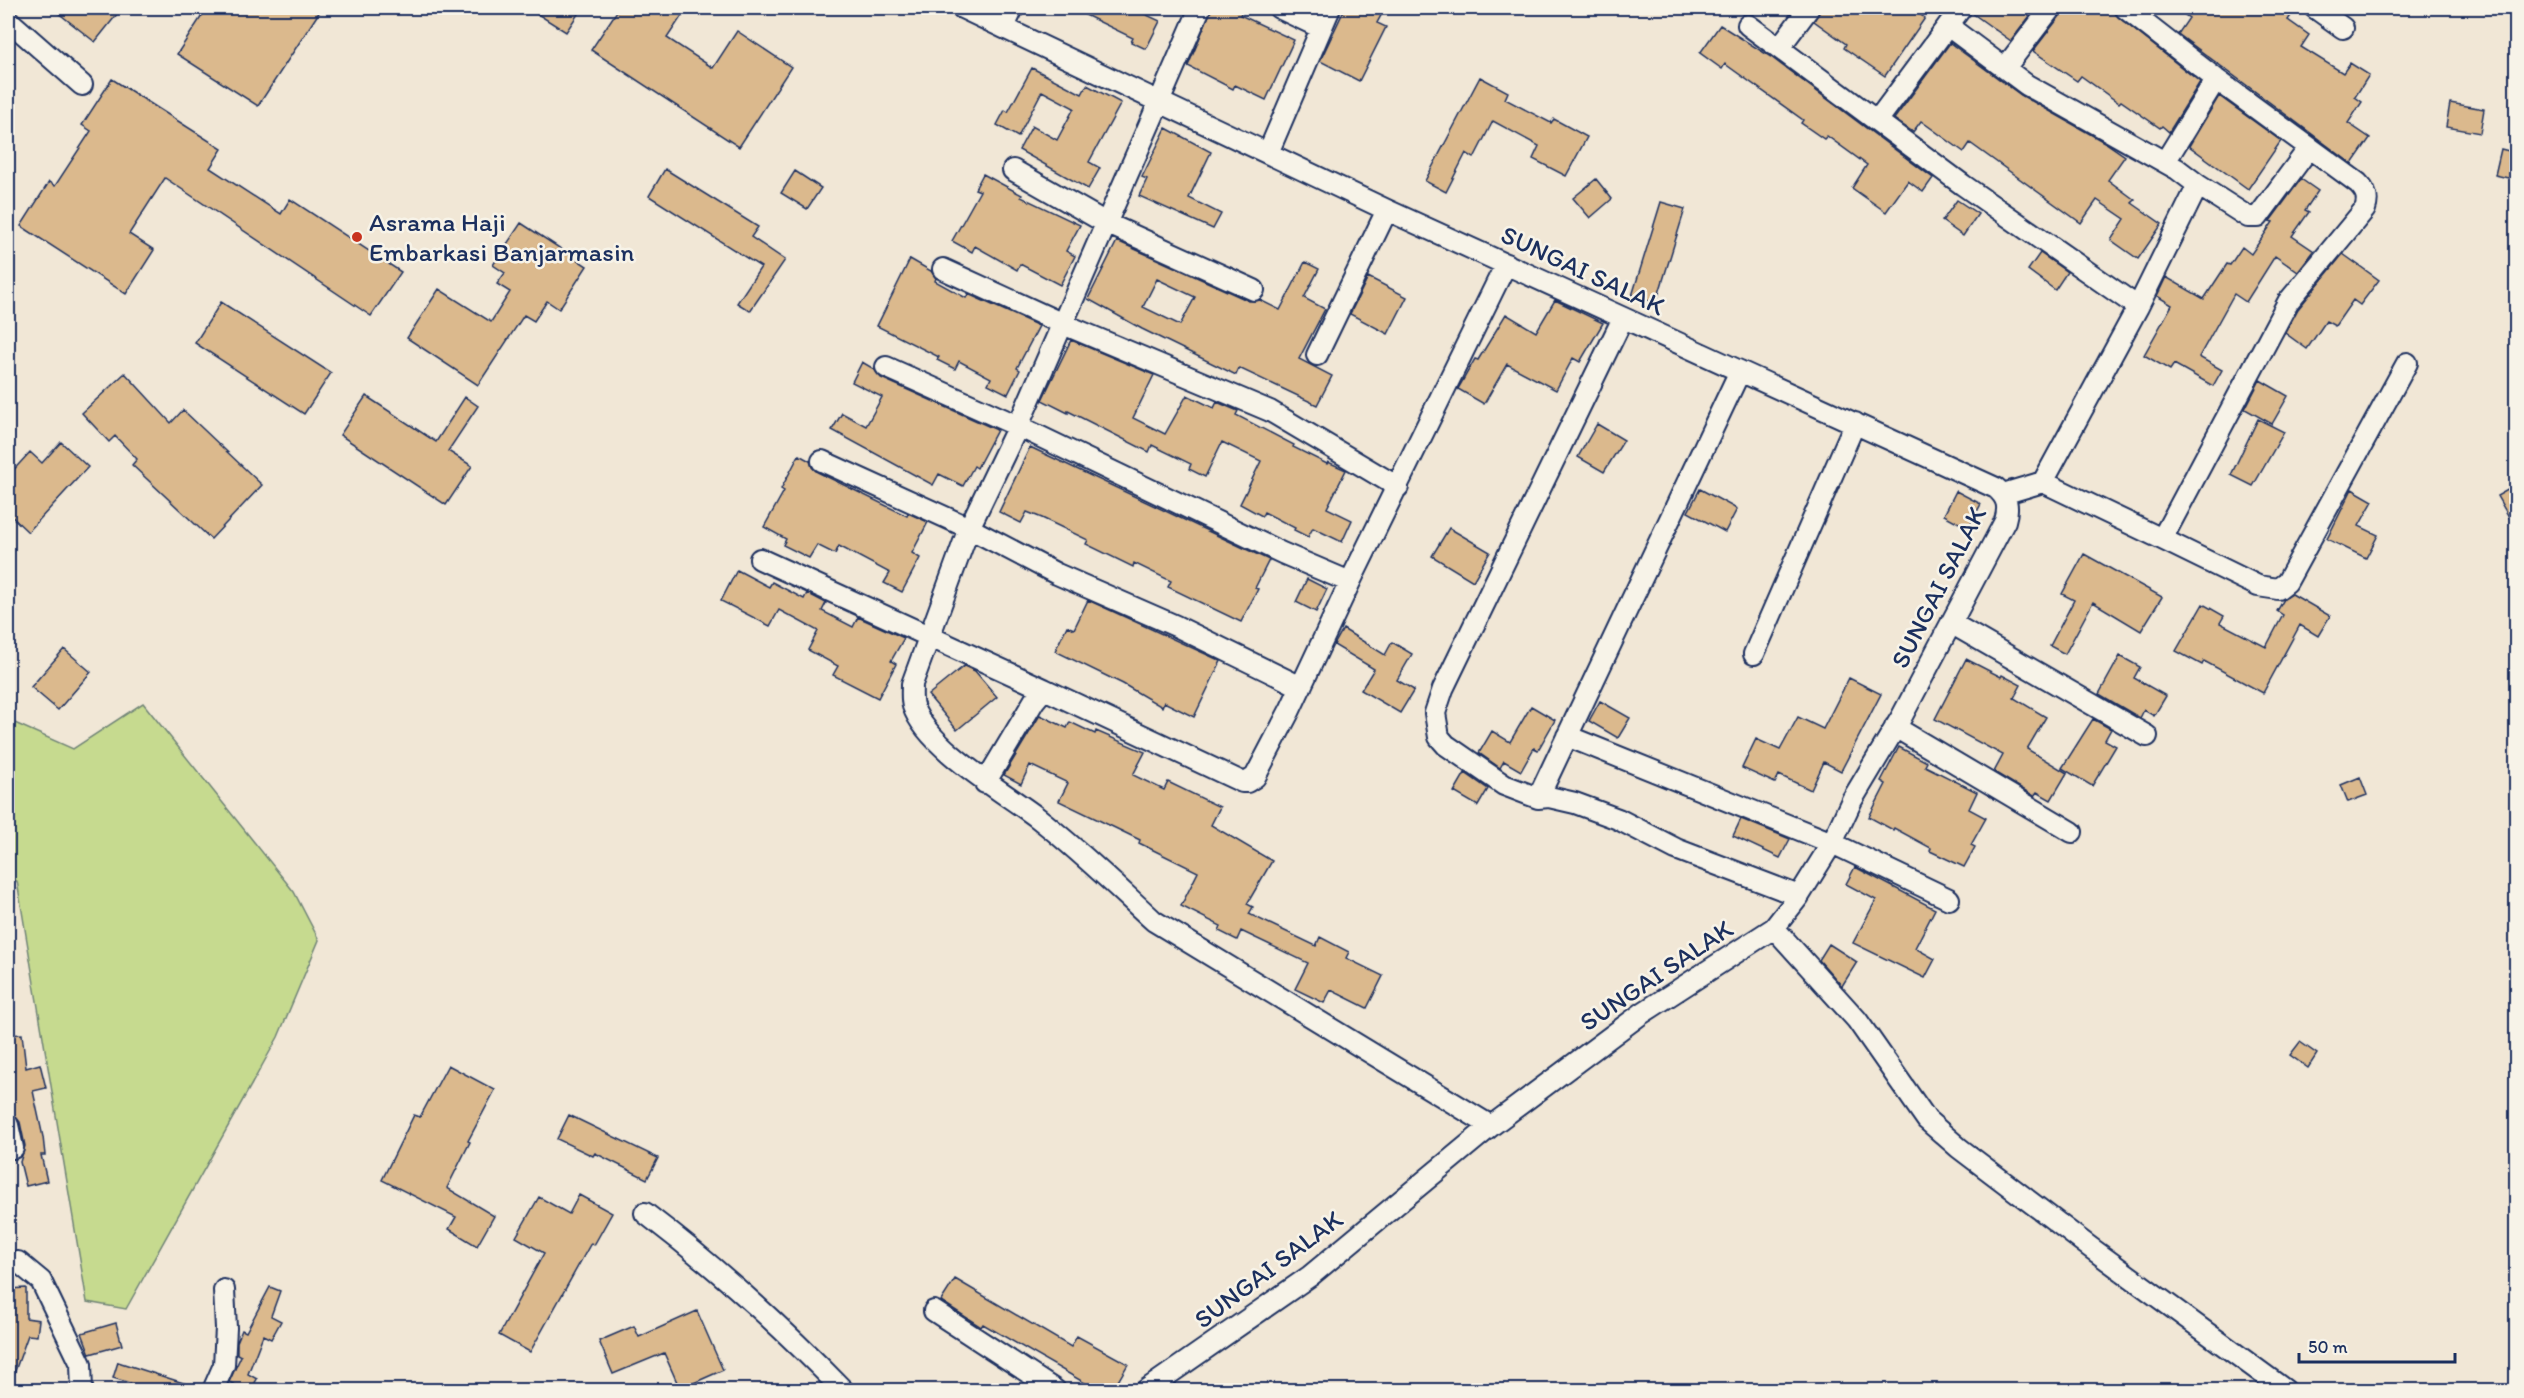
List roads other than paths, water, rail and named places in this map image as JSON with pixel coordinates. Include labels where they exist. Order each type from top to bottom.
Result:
[{"type":"street","name":"SUNGAI SALAK","points":[[962,8],[1387,210],[1996,488],[2003,494],[2009,508],[2005,521],[1895,728],[1852,800],[1832,843],[1799,896],[1774,928],[1641,1014],[1491,1126],[1310,1276],[1155,1388]]},
{"type":"street","points":[[1004,27],[1013,8]]},
{"type":"street","points":[[1200,8],[1018,426],[969,528],[912,684],[913,707],[933,736],[985,783],[1037,817],[1154,921],[1491,1126]]},
{"type":"street","points":[[1279,8],[1321,28]]},
{"type":"street","points":[[1268,153],[1330,8]]},
{"type":"street","points":[[1779,48],[1809,8]]},
{"type":"street","points":[[1877,121],[1961,8]]},
{"type":"street","points":[[2005,68],[2051,8]]},
{"type":"street","points":[[2125,8],[2216,79],[2362,187],[2367,197],[2365,209],[2288,302],[2162,539]]},
{"type":"street","points":[[2314,8],[2343,28]]},
{"type":"street","points":[[8,20],[82,84]]},
{"type":"street","points":[[1748,25],[1963,185],[2138,307]]},
{"type":"street","points":[[1948,26],[2027,85],[2164,162],[2248,217],[2254,219],[2258,217],[2309,148]]},
{"type":"street","points":[[2164,162],[2216,79]]},
{"type":"street","points":[[1013,170],[1106,223],[1254,290]]},
{"type":"street","points":[[2043,482],[2138,307],[2198,185]]},
{"type":"street","points":[[1317,355],[1387,210]]},
{"type":"street","points":[[760,559],[931,636],[1242,783],[1255,777],[1506,264]]},
{"type":"street","points":[[943,269],[1063,324],[1270,411],[1398,486]]},
{"type":"street","points":[[1623,318],[1443,689],[1435,713],[1437,732],[1446,745],[1504,785],[1538,798],[1549,797],[1575,803],[1607,815],[1676,849],[1799,896]]},
{"type":"street","points":[[2003,494],[2043,482],[2258,586],[2278,589],[2287,582],[2408,363]]},
{"type":"street","points":[[886,367],[1018,426],[1282,553],[1350,582]]},
{"type":"street","points":[[1538,798],[1740,371]]},
{"type":"street","points":[[1754,654],[1855,423]]},
{"type":"street","points":[[822,461],[969,528],[1057,574],[1176,626],[1300,687]]},
{"type":"street","points":[[1951,623],[2147,736]]},
{"type":"street","points":[[985,783],[1034,701],[1044,689]]},
{"type":"street","points":[[1895,728],[2072,832]]},
{"type":"street","points":[[1567,736],[1832,843],[1949,899]]},
{"type":"street","points":[[1774,928],[1857,1020],[1927,1120],[1959,1148],[2091,1248],[2285,1390]]},
{"type":"street","points":[[8,1125],[13,1148]]},
{"type":"street","points":[[645,1213],[691,1248],[814,1360],[843,1390]]},
{"type":"street","points":[[8,1263],[18,1262],[41,1281],[81,1364],[82,1390]]},
{"type":"street","points":[[213,1390],[224,1365],[226,1328],[224,1290]]},
{"type":"street","points":[[934,1311],[1055,1390]]},
{"type":"place","name":"Asrama Haji Embarkasi Banjarmasin","points":[[357,237]]}]
